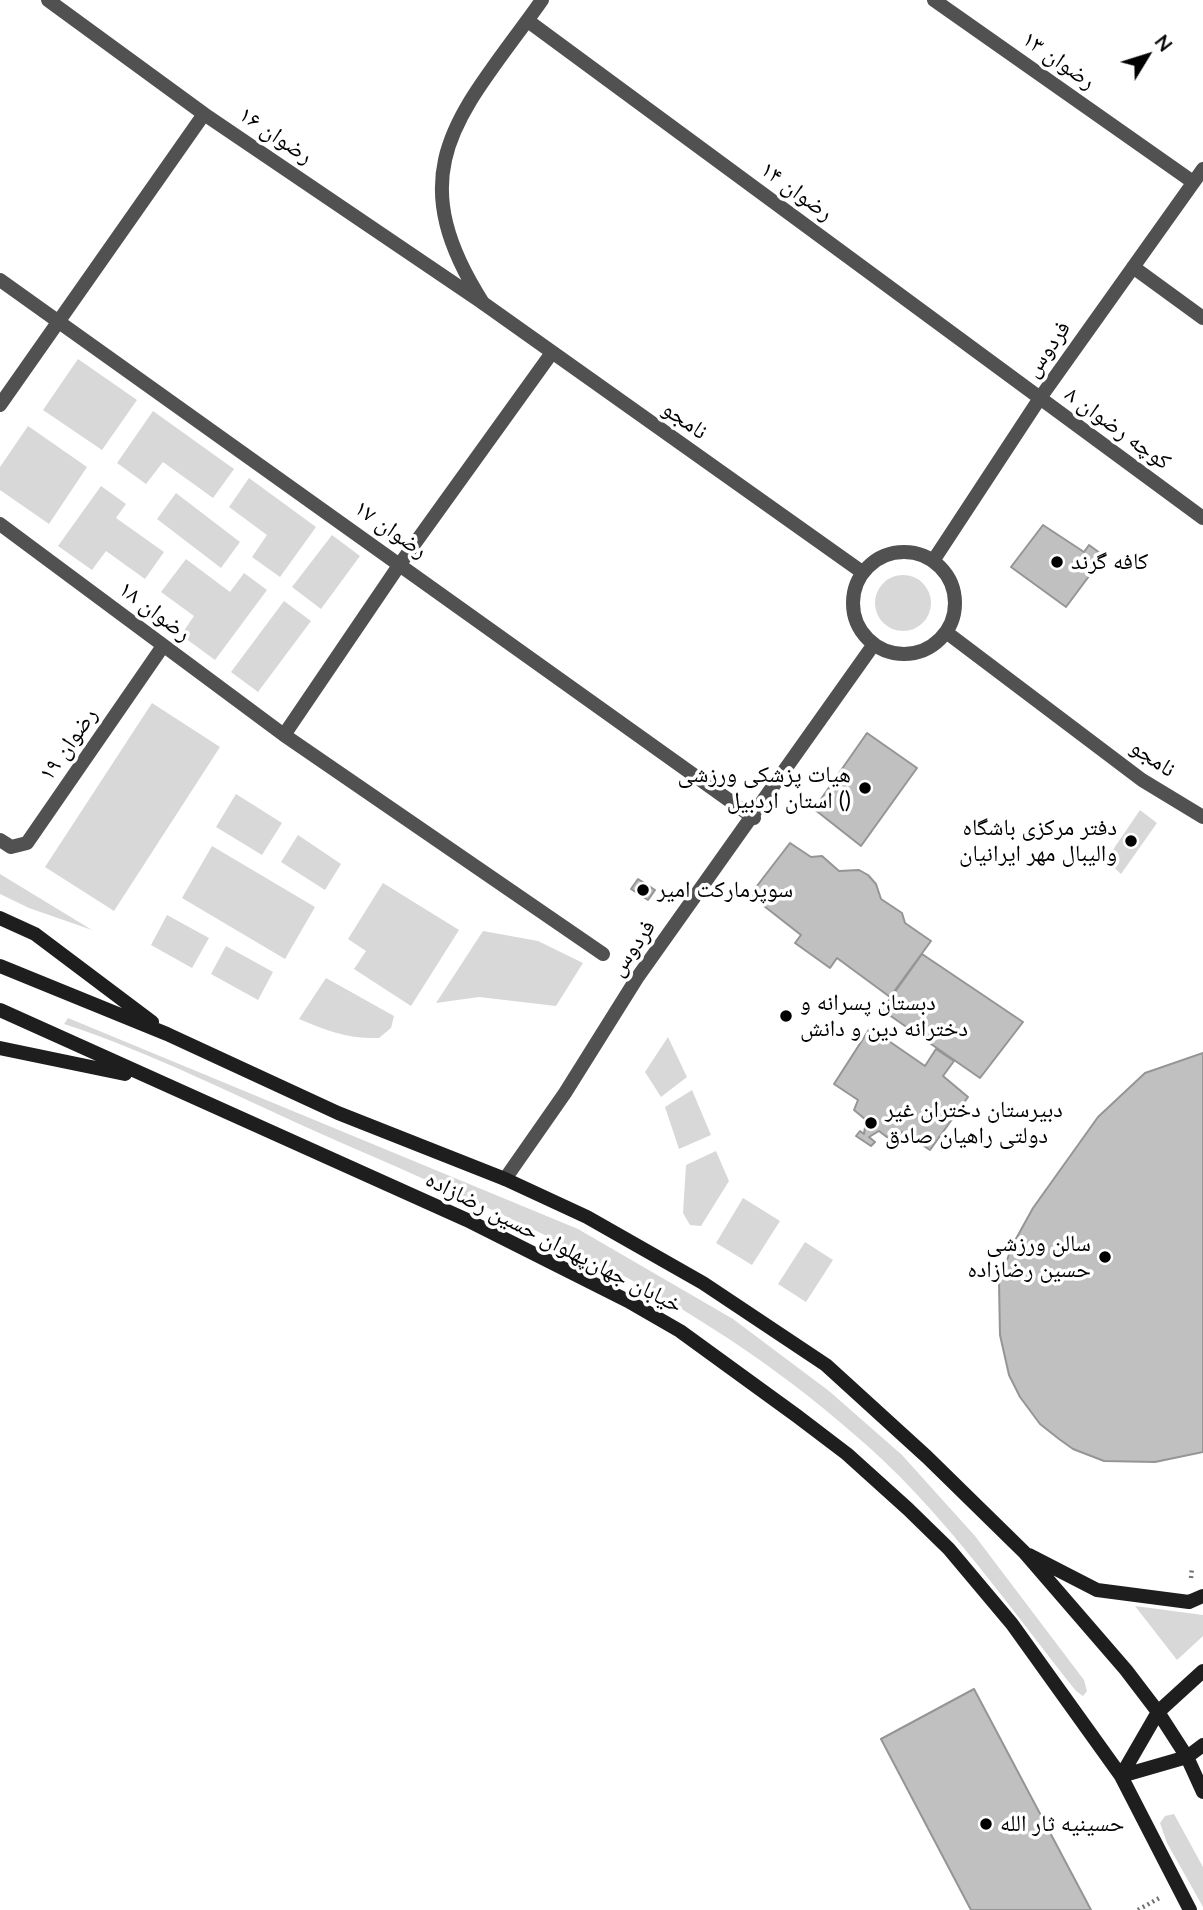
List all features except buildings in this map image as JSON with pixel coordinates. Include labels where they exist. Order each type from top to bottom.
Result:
[{"type":"main road","points":[[0,918],[35,934],[167,1034]]},
{"type":"main road","name":"خیابان جهان‌پهلوان حسین رضا‌زاده","points":[[0,966],[167,1034],[338,1112],[505,1179],[587,1217],[704,1283],[826,1365],[927,1457],[1024,1552],[1126,1670],[1158,1712],[1187,1758],[1203,1792]]},
{"type":"main road","name":"خیابان جهان‌پهلوان حسین رضا‌زاده","points":[[0,1010],[492,1232],[628,1301],[680,1331],[847,1454],[948,1549],[1012,1624],[1121,1776],[1190,1910]]},
{"type":"main road","points":[[0,1048],[149,1078]]},
{"type":"main road","points":[[1024,1552],[1097,1590],[1189,1602],[1203,1596]]},
{"type":"main road","points":[[1121,1776],[1158,1712],[1203,1671]]},
{"type":"main road","points":[[1121,1776],[1187,1758],[1203,1745]]},
{"type":"street","name":"رضوان ۱۶","points":[[48,0],[204,114],[483,303]]},
{"type":"street","points":[[483,303],[463,272],[449,240],[441,191],[442,160],[470,104],[542,0]]},
{"type":"street","name":"رضوان ۱۳","points":[[934,0],[1193,182]]},
{"type":"street","name":"رضوان ۱۴","points":[[528,20],[1040,398]]},
{"type":"street","points":[[0,405],[204,114]]},
{"type":"street","name":"فردوس","points":[[933,561],[1040,398],[1203,169]]},
{"type":"street","points":[[1133,267],[1203,318]]},
{"type":"street","name":"رضوان ۱۷","points":[[0,280],[754,818]]},
{"type":"street","name":"نامجو","points":[[483,303],[551,354],[862,572]]},
{"type":"street","points":[[284,735],[400,564],[551,354]]},
{"type":"street","name":"کوچه رضوان ۸","points":[[1040,398],[1203,518]]},
{"type":"street","name":"رضوان ۱۸","points":[[0,524],[284,735],[603,954]]},
{"type":"street","points":[[888,554],[919,554],[933,561],[945,572],[955,602],[953,618],[946,632],[935,644],[904,654],[874,644],[863,633],[852,603],[862,572],[873,561],[888,554]]},
{"type":"street","name":"نامجو","points":[[946,632],[1142,780],[1203,817]]},
{"type":"street","name":"فردوس","points":[[505,1179],[565,1093],[637,978],[754,818],[874,644]]},
{"type":"street","name":"رضوان ۱۹","points":[[0,840],[11,847],[27,843],[163,646]]},
{"type":"shaded area","points":[[78,359],[137,400],[102,450],[43,410]]},
{"type":"shaded area","points":[[153,411],[234,469],[213,498],[163,462],[146,484],[117,463]]},
{"type":"shaded area","points":[[28,426],[87,467],[49,524],[0,490],[0,467]]},
{"type":"shaded area","points":[[249,478],[316,527],[280,577],[252,557],[267,535],[229,507]]},
{"type":"shaded area","points":[[101,486],[126,504],[116,518],[164,552],[145,579],[106,551],[92,570],[58,546]]},
{"type":"shaded area","points":[[176,493],[240,542],[221,568],[157,519]]},
{"type":"shaded area","points":[[332,535],[360,556],[321,609],[292,587]]},
{"type":"shaded area","points":[[186,559],[230,592],[244,573],[267,590],[215,660],[181,635],[194,616],[161,592]]},
{"type":"shaded area","points":[[903,575],[914,577],[923,583],[929,592],[929,614],[923,623],[914,629],[903,631],[892,629],[883,623],[877,614],[875,603],[877,592],[883,583],[892,577]]},
{"type":"shaded area","points":[[284,601],[311,621],[258,692],[231,672]]},
{"type":"shaded area","points":[[152,703],[220,747],[114,911],[45,867]]},
{"type":"shaded area","points":[[236,794],[282,823],[262,855],[216,827]]},
{"type":"shaded area","name":"دفتر مرکزی باشگاه والیبال مهر ایرانیان","points":[[1140,810],[1157,823],[1121,874],[1106,860]]},
{"type":"shaded area","points":[[298,835],[341,864],[325,890],[281,862]]},
{"type":"shaded area","points":[[212,846],[315,907],[285,959],[182,898]]},
{"type":"shaded area","points":[[0,874],[92,930],[29,908],[0,894]]},
{"type":"shaded area","points":[[383,883],[459,930],[411,1006],[354,969],[366,951],[348,939]]},
{"type":"shaded area","points":[[167,915],[209,938],[192,968],[151,945]]},
{"type":"shaded area","points":[[483,931],[538,941],[583,963],[556,1006],[479,997],[436,1003]]},
{"type":"shaded area","points":[[226,946],[273,972],[258,1000],[211,974]]},
{"type":"shaded area","points":[[326,978],[394,1016],[391,1028],[379,1038],[357,1037],[328,1031],[299,1019]]},
{"type":"shaded area","points":[[68,1018],[578,1229],[733,1319],[829,1391],[902,1455],[975,1536],[1084,1680],[1087,1691],[1083,1696],[1076,1691],[979,1566],[900,1477],[810,1397],[746,1350],[680,1308],[543,1234],[163,1062],[64,1024]]},
{"type":"shaded area","points":[[668,1037],[687,1077],[661,1097],[645,1072]]},
{"type":"shaded area","points":[[692,1090],[711,1135],[679,1149],[665,1107]]},
{"type":"shaded area","points":[[716,1151],[729,1181],[701,1226],[690,1225],[683,1213],[686,1165]]},
{"type":"shaded area","points":[[743,1198],[780,1221],[752,1265],[716,1243]]},
{"type":"shaded area","points":[[805,1242],[833,1260],[806,1302],[778,1284]]},
{"type":"shaded area","points":[[1135,1606],[1203,1615],[1203,1636],[1177,1660]]},
{"type":"shaded area","points":[[1174,1814],[1203,1867],[1203,1907],[1167,1843],[1160,1823],[1165,1816]]},
{"type":"place","name":"کافه گرند","points":[[1057,562]]},
{"type":"place","name":"هیات پزشکی ورزشی استان اردبیل ()","points":[[865,788]]},
{"type":"place","name":"دفتر مرکزی باشگاه والیبال مهر ایرانیان","points":[[1131,841]]},
{"type":"place","name":"سوپرمارکت امیر","points":[[643,890]]},
{"type":"place","name":"دبستان پسرانه و دخترانه دین و دانش","points":[[786,1016]]},
{"type":"place","name":"دبیرستان دختران غیر دولتی راهیان صادق","points":[[871,1123]]},
{"type":"place","name":"سالن ورزشی حسین رضا‌زاده","points":[[1105,1257]]},
{"type":"place","name":"حسینیه ثار الله","points":[[986,1824]]}]
